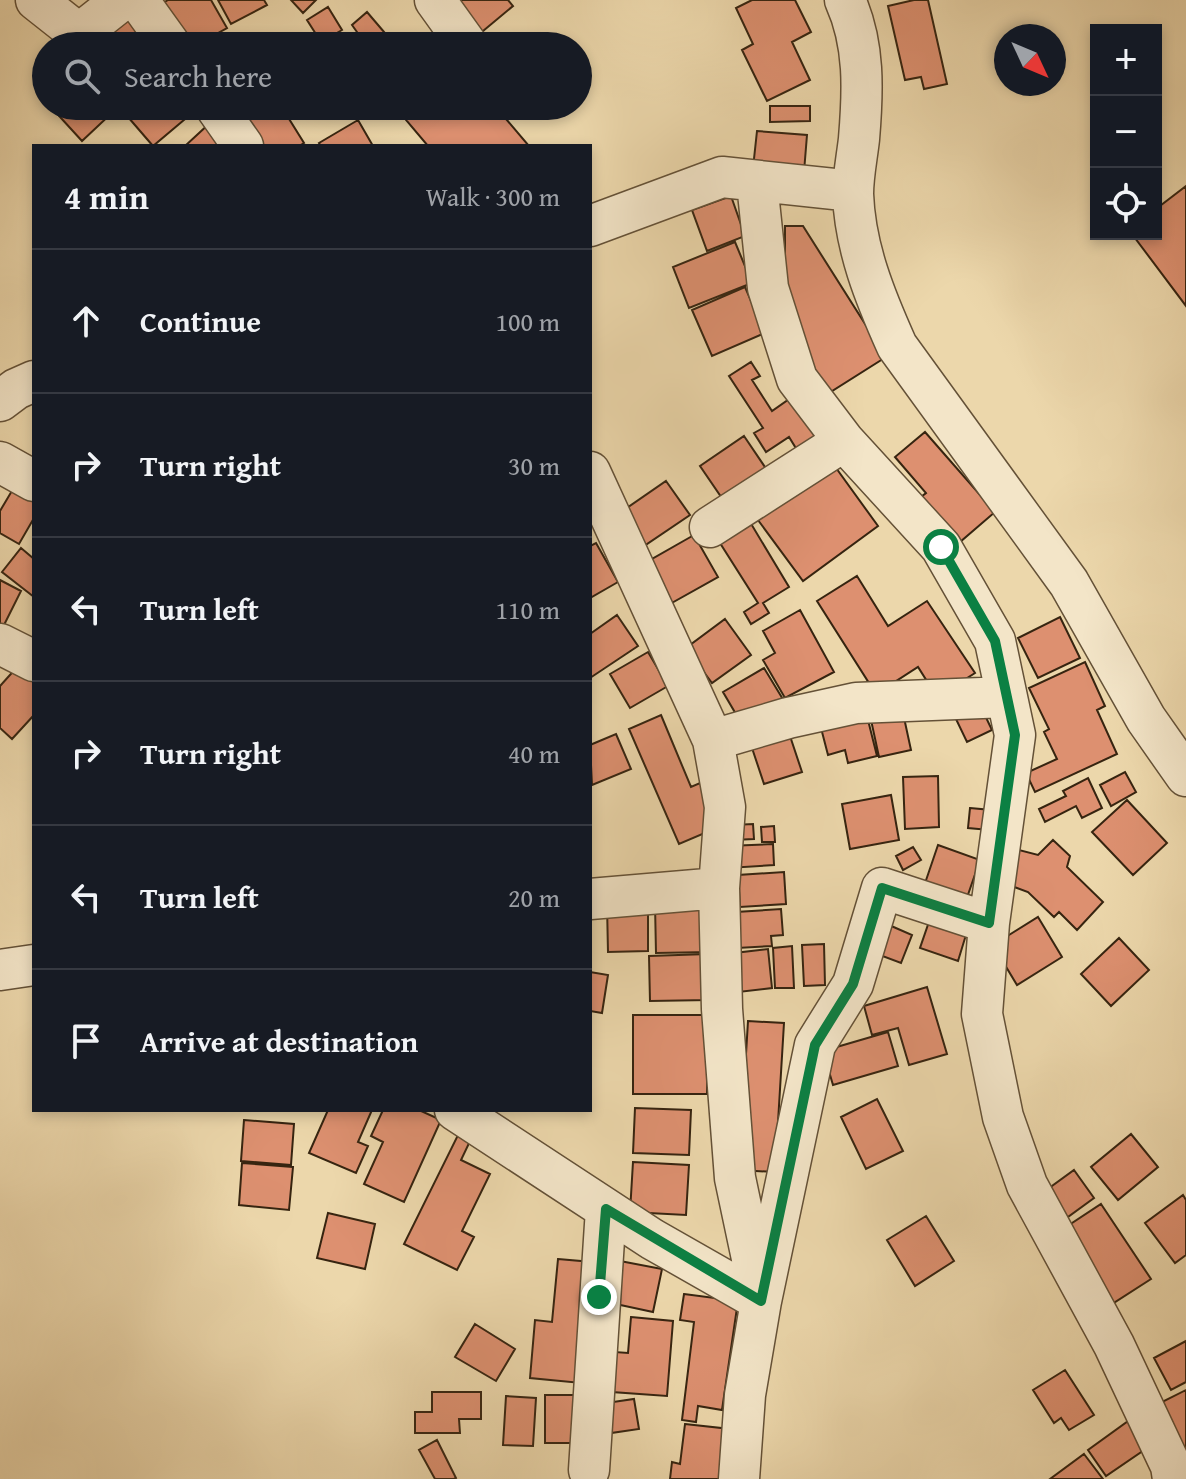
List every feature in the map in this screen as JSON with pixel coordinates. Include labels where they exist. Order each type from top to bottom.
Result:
[{"type":"street","points":[[36,0],[76,32]]},
{"type":"street","points":[[82,32],[122,0]]},
{"type":"street","points":[[138,0],[161,32]]},
{"type":"street","points":[[435,0],[458,32]]},
{"type":"street","points":[[845,0],[856,24],[863,83],[853,191],[858,244],[879,306],[897,346],[1069,583],[1146,719],[1186,776]]},
{"type":"street","points":[[225,120],[242,144]]},
{"type":"street","points":[[592,225],[722,177],[853,191]]},
{"type":"street","points":[[757,183],[768,288],[797,379],[844,441],[941,547],[995,641],[1015,735],[989,923],[982,1014],[1003,1117],[1027,1185],[1114,1345],[1171,1466],[1173,1479]]},
{"type":"street","points":[[0,401],[32,382]]},
{"type":"street","points":[[710,527],[844,441]]},
{"type":"street","points":[[0,462],[32,480]]},
{"type":"street","points":[[592,476],[713,740],[725,807],[719,888],[722,1009],[735,1178],[761,1301]]},
{"type":"street","points":[[0,644],[32,660]]},
{"type":"street","points":[[713,740],[788,718],[856,703],[1007,697]]},
{"type":"street","points":[[592,899],[719,888]]},
{"type":"street","points":[[739,1479],[745,1395],[761,1301],[815,1045],[853,984],[882,888],[989,923]]},
{"type":"street","points":[[0,970],[32,965]]},
{"type":"street","points":[[458,1112],[606,1209],[761,1301]]},
{"type":"street","points":[[589,1470],[606,1209]]},
{"type":"building","points":[[168,0],[211,0],[227,28],[220,32],[176,32],[160,5]]},
{"type":"building","points":[[218,0],[264,0],[267,5],[231,24]]},
{"type":"building","points":[[291,0],[316,0],[303,13]]},
{"type":"building","points":[[454,0],[508,0],[513,6],[482,32],[474,32]]},
{"type":"building","points":[[752,0],[795,0],[811,32],[792,42],[810,80],[767,101],[742,50],[753,44],[736,8]]},
{"type":"building","points":[[928,0],[947,84],[924,89],[921,77],[905,80],[888,6]]},
{"type":"building","points":[[328,7],[342,30],[315,32],[307,20]]},
{"type":"building","points":[[367,12],[384,32],[357,32],[352,25]]},
{"type":"building","points":[[135,15],[142,32],[114,32]]},
{"type":"building","points":[[770,106],[810,106],[810,121],[770,122]]},
{"type":"building","points":[[63,120],[104,120],[82,141]]},
{"type":"building","points":[[131,120],[184,120],[155,144],[151,144]]},
{"type":"building","points":[[243,120],[290,120],[304,143],[302,144],[257,144]]},
{"type":"building","points":[[358,120],[372,144],[320,144]]},
{"type":"building","points":[[406,120],[507,120],[527,144],[426,144]]},
{"type":"building","points":[[211,122],[220,144],[187,144]]},
{"type":"building","points":[[757,131],[807,135],[804,172],[753,168]]},
{"type":"building","points":[[1186,186],[1186,306],[1136,240],[1162,240],[1162,204]]},
{"type":"building","points":[[731,196],[745,236],[707,251],[692,210]]},
{"type":"building","points":[[785,226],[803,226],[886,357],[821,398],[785,326]]},
{"type":"building","points":[[735,242],[752,283],[689,308],[673,267]]},
{"type":"building","points":[[745,287],[765,333],[712,356],[692,310]]},
{"type":"building","points":[[751,362],[760,376],[752,380],[772,411],[795,395],[826,443],[802,458],[789,437],[766,452],[754,433],[763,428],[729,376]]},
{"type":"building","points":[[925,432],[995,512],[960,542],[921,497],[926,493],[895,457]]},
{"type":"building","points":[[744,436],[769,473],[726,504],[700,466]]},
{"type":"building","points":[[831,461],[878,526],[803,581],[755,516]]},
{"type":"building","points":[[666,481],[690,515],[644,546],[621,512]]},
{"type":"building","points":[[13,489],[32,500],[32,521],[19,544],[0,533],[0,511]]},
{"type":"building","points":[[744,512],[789,587],[763,603],[769,613],[751,624],[744,612],[758,603],[713,532]]},
{"type":"building","points":[[694,535],[718,577],[661,609],[638,567]]},
{"type":"building","points":[[596,543],[618,582],[592,597],[592,545]]},
{"type":"building","points":[[21,548],[32,557],[32,595],[2,572]]},
{"type":"building","points":[[857,576],[888,626],[927,601],[975,673],[937,697],[918,667],[876,694],[817,601]]},
{"type":"building","points":[[0,580],[21,591],[0,633]]},
{"type":"building","points":[[800,610],[834,672],[785,698],[763,660],[775,653],[763,631]]},
{"type":"building","points":[[617,615],[638,646],[592,677],[592,633]]},
{"type":"building","points":[[1060,617],[1080,658],[1038,678],[1018,638]]},
{"type":"building","points":[[725,619],[751,655],[712,683],[686,648]]},
{"type":"building","points":[[648,652],[668,686],[630,708],[610,674]]},
{"type":"building","points":[[1085,662],[1105,706],[1097,710],[1117,754],[1035,792],[1026,773],[1057,759],[1044,732],[1049,729],[1029,688]]},
{"type":"building","points":[[18,666],[32,679],[32,717],[12,739],[0,728],[0,686]]},
{"type":"building","points":[[764,668],[784,701],[743,726],[723,692]]},
{"type":"building","points":[[980,705],[992,730],[967,742],[955,717]]},
{"type":"building","points":[[903,713],[911,750],[879,757],[871,720]]},
{"type":"building","points":[[661,715],[691,787],[700,783],[719,827],[679,844],[629,729]]},
{"type":"building","points":[[867,716],[877,756],[848,763],[845,750],[828,755],[821,728]]},
{"type":"building","points":[[616,734],[631,769],[592,785],[592,744]]},
{"type":"building","points":[[790,736],[802,772],[764,784],[752,748]]},
{"type":"building","points":[[1125,772],[1136,792],[1111,806],[1100,785]]},
{"type":"building","points":[[938,776],[939,827],[905,829],[903,777]]},
{"type":"building","points":[[1088,778],[1102,808],[1082,818],[1076,806],[1045,822],[1039,809],[1066,796],[1063,791]]},
{"type":"building","points":[[891,795],[899,840],[850,849],[842,804]]},
{"type":"building","points":[[1127,800],[1167,843],[1133,875],[1092,832]]},
{"type":"building","points":[[970,808],[991,810],[989,830],[968,828]]},
{"type":"building","points":[[753,824],[754,839],[733,840],[733,825]]},
{"type":"building","points":[[774,826],[775,842],[762,842],[761,827]]},
{"type":"building","points":[[1053,840],[1070,856],[1067,867],[1103,902],[1077,930],[1059,912],[1054,917],[1028,892],[998,881],[1007,847],[1038,855]]},
{"type":"building","points":[[773,844],[774,865],[728,868],[727,846]]},
{"type":"building","points":[[938,845],[980,860],[963,909],[921,895]]},
{"type":"building","points":[[913,847],[921,860],[903,870],[896,856]]},
{"type":"building","points":[[784,872],[786,904],[740,907],[738,875]]},
{"type":"building","points":[[709,903],[710,952],[656,953],[655,904]]},
{"type":"building","points":[[648,904],[648,951],[608,952],[607,905]]},
{"type":"building","points":[[781,909],[783,935],[771,936],[772,946],[737,948],[736,912]]},
{"type":"building","points":[[932,913],[969,925],[958,961],[920,948]]},
{"type":"building","points":[[1038,917],[1062,957],[1017,985],[993,945]]},
{"type":"building","points":[[889,925],[912,935],[901,963],[877,954]]},
{"type":"building","points":[[1119,938],[1149,970],[1111,1006],[1081,974]]},
{"type":"building","points":[[824,944],[825,985],[804,986],[802,945]]},
{"type":"building","points":[[792,946],[794,988],[775,988],[773,948]]},
{"type":"building","points":[[768,949],[772,988],[730,993],[726,954]]},
{"type":"building","points":[[708,954],[709,1000],[650,1001],[649,956]]},
{"type":"building","points":[[592,972],[608,975],[602,1013],[592,1011]]},
{"type":"building","points":[[927,987],[947,1054],[909,1065],[898,1028],[872,1035],[864,1006]]},
{"type":"building","points":[[633,1015],[708,1015],[707,1094],[633,1094]]},
{"type":"building","points":[[748,1021],[784,1023],[775,1172],[739,1170]]},
{"type":"building","points":[[888,1032],[898,1066],[833,1085],[823,1051]]},
{"type":"building","points":[[877,1099],[903,1151],[866,1169],[841,1117]]},
{"type":"building","points":[[635,1108],[691,1110],[689,1155],[633,1153]]},
{"type":"building","points":[[327,1112],[371,1112],[358,1142],[368,1146],[356,1173],[309,1153]]},
{"type":"building","points":[[382,1112],[423,1112],[441,1120],[404,1202],[364,1184],[383,1142],[371,1136]]},
{"type":"building","points":[[244,1120],[294,1124],[291,1165],[241,1161]]},
{"type":"building","points":[[460,1131],[472,1137],[461,1160],[490,1174],[462,1231],[474,1237],[457,1270],[404,1244]]},
{"type":"building","points":[[1131,1134],[1158,1167],[1118,1200],[1091,1167]]},
{"type":"building","points":[[633,1162],[689,1165],[686,1215],[630,1212]]},
{"type":"building","points":[[242,1163],[293,1167],[289,1210],[239,1205]]},
{"type":"building","points":[[1074,1170],[1094,1198],[1061,1222],[1041,1194]]},
{"type":"building","points":[[1183,1195],[1186,1200],[1186,1255],[1175,1263],[1145,1223]]},
{"type":"building","points":[[1101,1204],[1151,1279],[1112,1304],[1063,1229]]},
{"type":"building","points":[[328,1213],[375,1224],[365,1269],[317,1258]]},
{"type":"building","points":[[926,1216],[954,1261],[915,1286],[887,1240]]},
{"type":"building","points":[[558,1259],[592,1262],[581,1383],[530,1378],[535,1320],[552,1322]]},
{"type":"building","points":[[620,1261],[662,1269],[653,1312],[611,1303]]},
{"type":"building","points":[[684,1294],[738,1301],[722,1410],[698,1406],[696,1422],[682,1420],[694,1322],[680,1320]]},
{"type":"building","points":[[631,1317],[673,1321],[667,1396],[612,1392],[615,1352],[628,1353]]},
{"type":"building","points":[[475,1324],[515,1349],[496,1381],[455,1357]]},
{"type":"building","points":[[1186,1341],[1186,1382],[1171,1390],[1154,1358]]},
{"type":"building","points":[[1065,1370],[1094,1415],[1069,1430],[1061,1418],[1054,1423],[1033,1390]]},
{"type":"building","points":[[1186,1390],[1186,1478],[1152,1407]]},
{"type":"building","points":[[432,1392],[481,1392],[481,1419],[459,1419],[460,1433],[415,1433],[415,1412],[432,1412]]},
{"type":"building","points":[[545,1395],[579,1395],[579,1443],[545,1443]]},
{"type":"building","points":[[506,1396],[536,1398],[533,1446],[503,1445]]},
{"type":"building","points":[[634,1399],[639,1429],[611,1433],[606,1403]]},
{"type":"building","points":[[1131,1419],[1150,1446],[1106,1476],[1088,1450]]},
{"type":"building","points":[[685,1424],[730,1429],[723,1479],[670,1479],[672,1462],[680,1464]]},
{"type":"building","points":[[437,1440],[454,1479],[435,1479],[419,1450]]},
{"type":"building","points":[[1084,1454],[1103,1479],[1050,1479]]},
{"type":"route","points":[[599,1297],[606,1209],[761,1301],[815,1045],[853,984],[882,888],[989,923],[1015,735],[995,641],[941,547]]}]
